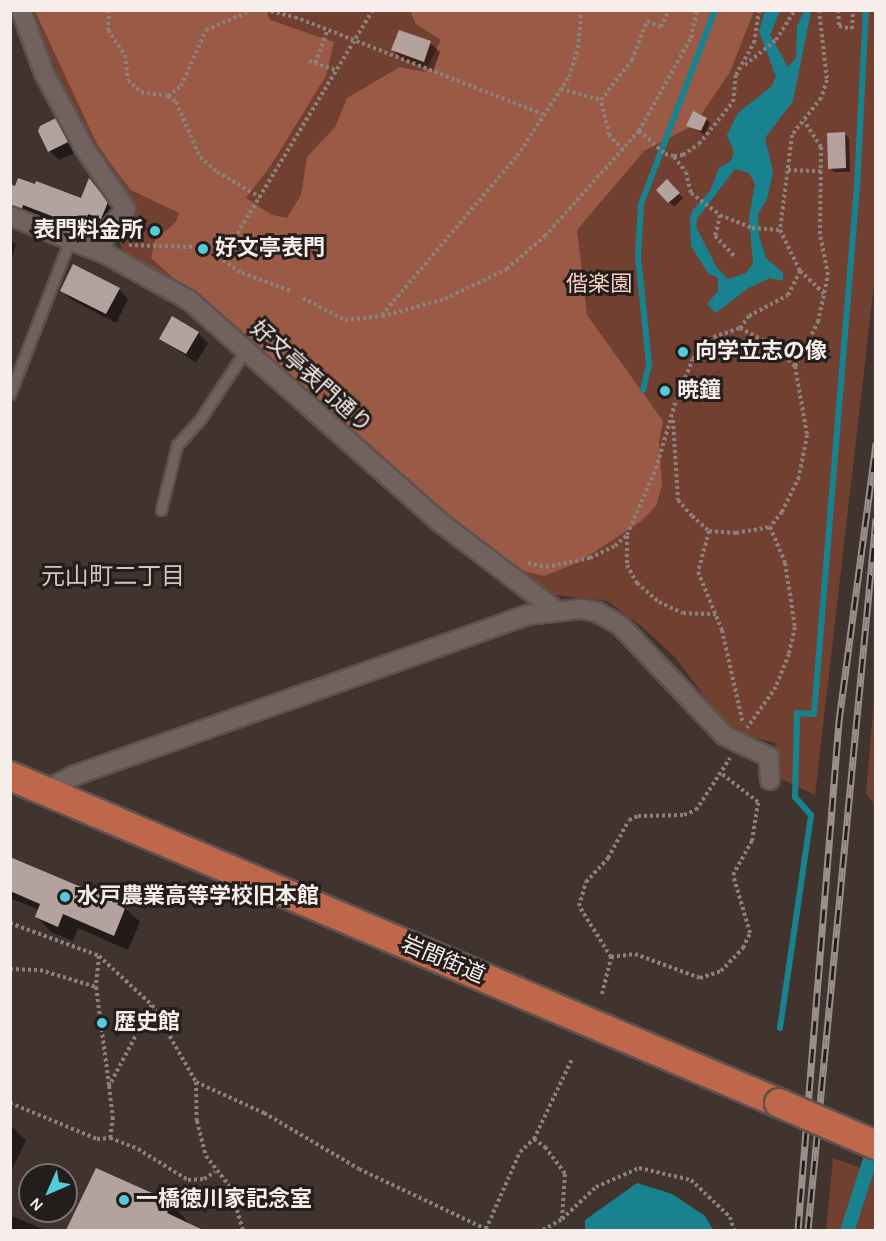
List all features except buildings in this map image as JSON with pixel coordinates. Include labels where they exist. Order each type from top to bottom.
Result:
[{"type":"main road","name":"岩間街道","points":[[10,776],[876,1145]]},
{"type":"street","points":[[21,10],[44,73],[85,149],[126,209],[108,230],[100,252]]},
{"type":"street","name":"好文亭表門通り","points":[[10,216],[100,252],[189,300],[440,522],[557,611]]},
{"type":"street","points":[[45,791],[73,776],[528,615],[557,611],[597,612],[621,626],[725,736],[769,757],[770,780]]},
{"type":"lane","points":[[10,394],[70,239]]},
{"type":"lane","points":[[160,510],[177,445],[201,418],[245,351]]},
{"type":"path","points":[[109,10],[108,30],[125,55],[128,80],[141,92],[168,96],[176,102],[200,157],[217,172],[260,197]]},
{"type":"path","points":[[168,96],[181,86],[206,30],[253,10]]},
{"type":"path","points":[[264,10],[295,17],[352,42],[543,114]]},
{"type":"path","points":[[222,259],[373,10]]},
{"type":"path","points":[[382,316],[517,156],[561,89],[578,48],[581,10]]},
{"type":"path","points":[[601,100],[632,60],[647,21],[661,27],[669,10]]},
{"type":"path","points":[[303,298],[345,320],[382,316],[445,299],[507,269],[545,236],[639,131],[691,38],[697,10]]},
{"type":"path","points":[[639,131],[665,154],[674,156],[683,156],[699,144],[720,121],[733,102],[735,81],[754,43],[759,10]]},
{"type":"path","points":[[744,65],[772,43],[795,10]]},
{"type":"path","points":[[819,10],[826,80],[821,98],[792,135],[780,230],[800,271],[824,293]]},
{"type":"path","points":[[838,10],[839,26],[852,29],[853,10]]},
{"type":"path","points":[[315,63],[327,31]]},
{"type":"path","points":[[309,61],[335,70]]},
{"type":"path","points":[[561,89],[601,100]]},
{"type":"path","points":[[601,100],[609,135],[623,150]]},
{"type":"path","points":[[673,418],[678,500],[709,531],[736,533],[770,527],[782,512],[799,477],[807,435],[795,366],[818,322],[828,274],[820,234],[821,147],[804,121]]},
{"type":"path","points":[[674,156],[686,172],[691,193],[720,215],[752,228],[780,230]]},
{"type":"path","points":[[788,170],[822,171]]},
{"type":"path","points":[[720,215],[715,236],[736,258]]},
{"type":"path","points":[[100,252],[153,243],[197,247]]},
{"type":"path","points":[[208,250],[242,273],[291,291]]},
{"type":"path","points":[[716,614],[683,613],[659,602],[637,583],[627,565],[627,535],[673,418],[676,400],[693,359],[708,339],[740,328],[749,316],[788,295],[800,271]]},
{"type":"path","points":[[740,328],[770,344],[795,366]]},
{"type":"path","points":[[709,531],[698,572],[716,614],[742,712],[743,735],[753,714],[776,687],[795,627],[785,563],[770,527]]},
{"type":"path","points":[[521,560],[546,567],[590,558],[606,553],[627,535]]},
{"type":"path","points":[[602,994],[611,957],[579,906],[586,882],[608,858],[628,820],[638,816],[684,815],[696,810],[722,774],[738,743]]},
{"type":"path","points":[[611,957],[635,954],[700,978],[720,971],[743,948],[750,933],[733,875],[752,841],[758,802],[722,774]]},
{"type":"path","points":[[10,923],[99,956],[152,1005],[196,1082],[196,1121],[215,1172],[230,1187],[243,1230]]},
{"type":"path","points":[[99,956],[96,987],[113,1117],[110,1138]]},
{"type":"path","points":[[10,969],[40,970],[96,987]]},
{"type":"path","points":[[110,1086],[152,1005]]},
{"type":"path","points":[[196,1082],[264,1113],[358,1170],[487,1230],[520,1152],[534,1139],[572,1059]]},
{"type":"path","points":[[10,1103],[97,1138],[110,1138],[159,1161],[188,1180],[204,1179],[215,1172]]},
{"type":"path","points":[[534,1139],[545,1147],[565,1174],[562,1219]]},
{"type":"path","points":[[543,1230],[562,1219],[596,1187],[639,1168],[691,1180],[730,1217],[734,1230]]},
{"type":"green space","name":"偕楽園","points":[[30,11],[875,11],[875,276],[815,795],[779,778],[775,743],[730,731],[675,657],[640,625],[607,601],[555,595],[519,574],[126,257],[113,228],[136,207],[104,166],[64,89]]},
{"type":"green space","points":[[875,688],[875,806],[866,793]]},
{"type":"green space","points":[[833,1158],[875,1173],[875,1230],[826,1230]]},
{"type":"shaded area","points":[[35,11],[266,11],[270,20],[334,42],[326,76],[271,165],[246,198],[272,215],[287,218],[301,195],[307,157],[335,127],[347,98],[400,67],[425,72],[441,40],[416,24],[410,11],[754,11],[730,72],[694,125],[644,151],[577,230],[587,315],[663,421],[659,442],[662,485],[656,506],[640,522],[579,562],[544,576],[516,569],[485,548],[352,438],[151,258],[155,240],[176,222],[179,213],[131,190],[113,167],[96,142]]},
{"type":"water","points":[[765,11],[780,11],[770,35],[788,67],[796,58],[797,26],[804,11],[811,11],[793,101],[765,138],[773,172],[767,199],[758,214],[759,236],[766,258],[783,273],[783,281],[770,278],[747,289],[716,313],[707,304],[718,291],[718,278],[708,273],[691,246],[690,219],[692,211],[710,191],[719,168],[731,161],[734,152],[727,135],[738,113],[771,87],[776,77],[759,31]],"holes":[[[735,169],[749,173],[755,184],[749,217],[753,263],[746,273],[728,279],[717,268],[696,227],[697,219]]]},
{"type":"water","points":[[865,1152],[875,1156],[875,1168],[855,1230],[840,1230]]},
{"type":"water","points":[[637,1183],[672,1194],[705,1216],[713,1230],[585,1230],[585,1220]]},
{"type":"waterway","points":[[643,390],[649,363],[638,256],[641,204],[715,10]]},
{"type":"waterway","points":[[780,1028],[811,815],[795,797],[797,713],[814,714],[857,186],[866,10]]},
{"type":"railway","points":[[798,1230],[839,721],[876,442]]},
{"type":"railway","points":[[808,1230],[876,518]]},
{"type":"place","name":"表門料金所","points":[[155,231]]},
{"type":"place","name":"好文亭表門","points":[[203,249]]},
{"type":"place","name":"向学立志の像","points":[[683,352]]},
{"type":"place","name":"暁鐘","points":[[665,391]]},
{"type":"place","name":"水戸農業高等学校旧本館","points":[[65,897]]},
{"type":"place","name":"歴史館","points":[[102,1023]]},
{"type":"place","name":"一橋徳川家記念室","points":[[124,1200]]},
{"type":"district","name":"元山町二丁目","points":[[113,577]]}]
